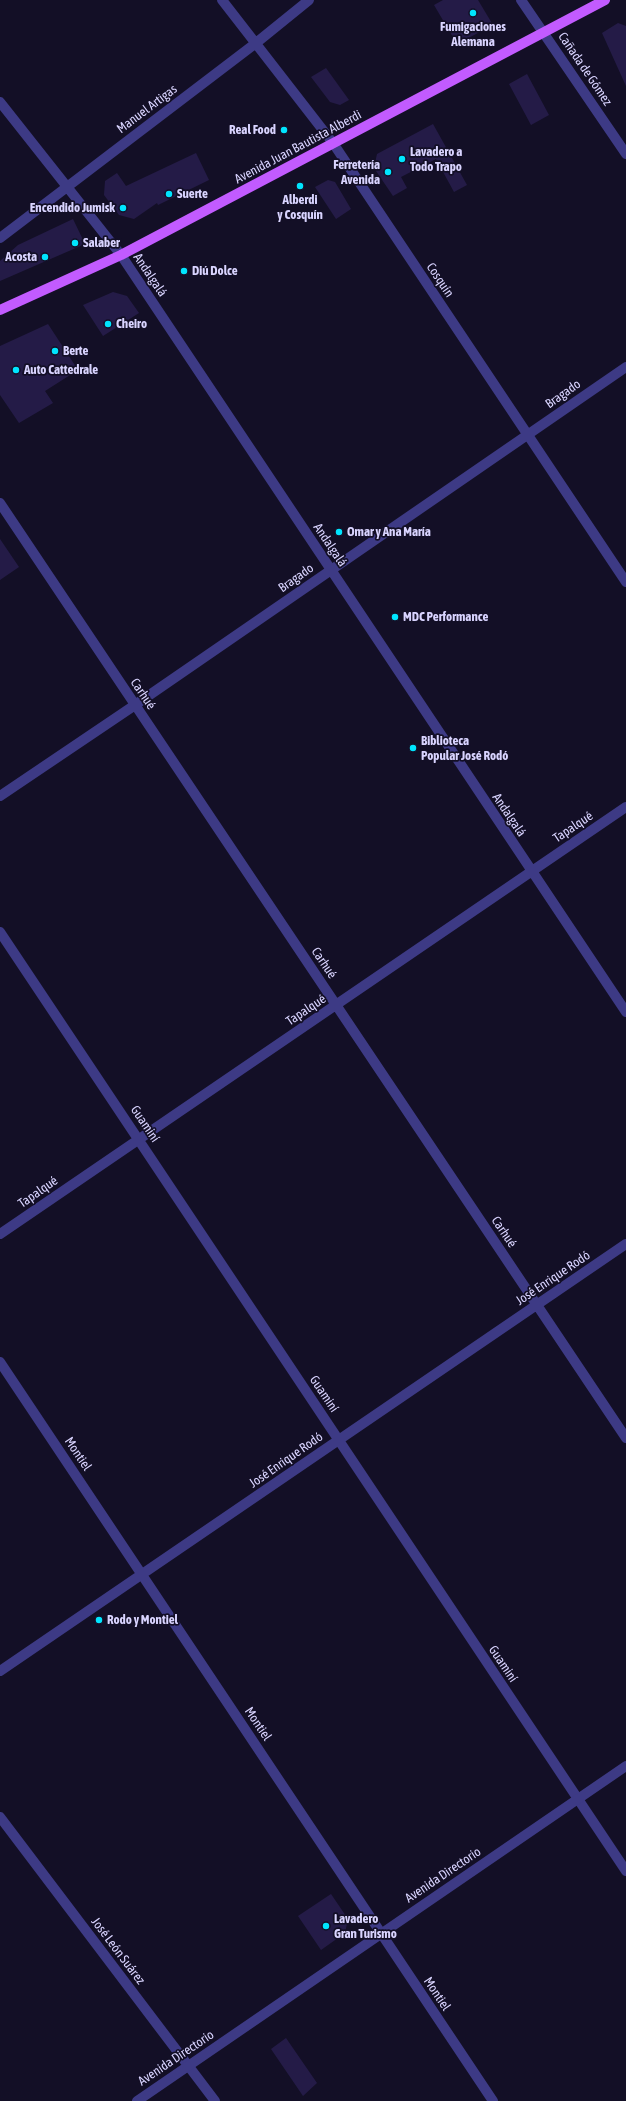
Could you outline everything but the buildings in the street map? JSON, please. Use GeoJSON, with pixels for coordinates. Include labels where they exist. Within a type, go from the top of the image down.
{"type":"FeatureCollection","features":[{"type":"Feature","properties":{"kind":"main road","name":"Avenida Juan Bautista Alberdi"},"geometry":{"type":"LineString","coordinates":[[0,310],[121,255],[604,0]]}},
{"type":"Feature","properties":{"kind":"street","name":"Cosquín"},"geometry":{"type":"LineString","coordinates":[[222,0],[333,143],[626,582]]}},
{"type":"Feature","properties":{"kind":"street","name":"Manuel Artigas"},"geometry":{"type":"LineString","coordinates":[[0,238],[66,186],[256,43],[309,0]]}},
{"type":"Feature","properties":{"kind":"street","name":"Cañada de Gómez"},"geometry":{"type":"LineString","coordinates":[[521,0],[626,154]]}},
{"type":"Feature","properties":{"kind":"street","name":"Andalgalá"},"geometry":{"type":"LineString","coordinates":[[0,102],[121,255],[626,1012]]}},
{"type":"Feature","properties":{"kind":"street","name":"Bragado"},"geometry":{"type":"LineString","coordinates":[[0,796],[135,706],[626,367]]}},
{"type":"Feature","properties":{"kind":"street","name":"Carhué"},"geometry":{"type":"LineString","coordinates":[[0,503],[626,1438]]}},
{"type":"Feature","properties":{"kind":"street","name":"Tapalqué"},"geometry":{"type":"LineString","coordinates":[[0,1234],[138,1138],[626,807]]}},
{"type":"Feature","properties":{"kind":"street","name":"Guaminí"},"geometry":{"type":"LineString","coordinates":[[0,932],[626,1871]]}},
{"type":"Feature","properties":{"kind":"street","name":"José Enrique Rodó"},"geometry":{"type":"LineString","coordinates":[[0,1671],[626,1244]]}},
{"type":"Feature","properties":{"kind":"street","name":"Montiel"},"geometry":{"type":"LineString","coordinates":[[0,1362],[492,2101]]}},
{"type":"Feature","properties":{"kind":"street","name":"Avenida Directorio"},"geometry":{"type":"LineString","coordinates":[[137,2101],[626,1766]]}},
{"type":"Feature","properties":{"kind":"street","name":"José León Suárez"},"geometry":{"type":"LineString","coordinates":[[0,1817],[215,2101]]}},
{"type":"Feature","properties":{"kind":"place","name":"Fumigaciones Alemana"},"geometry":{"type":"Point","coordinates":[473,13]}},
{"type":"Feature","properties":{"kind":"place","name":"Real Food"},"geometry":{"type":"Point","coordinates":[284,130]}},
{"type":"Feature","properties":{"kind":"place","name":"Lavadero a Todo Trapo"},"geometry":{"type":"Point","coordinates":[402,159]}},
{"type":"Feature","properties":{"kind":"place","name":"Ferretería Avenida"},"geometry":{"type":"Point","coordinates":[388,172]}},
{"type":"Feature","properties":{"kind":"place","name":"Alberdi y Cosquín"},"geometry":{"type":"Point","coordinates":[300,186]}},
{"type":"Feature","properties":{"kind":"place","name":"Suerte"},"geometry":{"type":"Point","coordinates":[169,194]}},
{"type":"Feature","properties":{"kind":"place","name":"Encendido Jumisk"},"geometry":{"type":"Point","coordinates":[123,208]}},
{"type":"Feature","properties":{"kind":"place","name":"Salaber"},"geometry":{"type":"Point","coordinates":[75,243]}},
{"type":"Feature","properties":{"kind":"place","name":"Acosta"},"geometry":{"type":"Point","coordinates":[45,257]}},
{"type":"Feature","properties":{"kind":"place","name":"Diú Dolce"},"geometry":{"type":"Point","coordinates":[184,271]}},
{"type":"Feature","properties":{"kind":"place","name":"Cheiro"},"geometry":{"type":"Point","coordinates":[108,324]}},
{"type":"Feature","properties":{"kind":"place","name":"Berte"},"geometry":{"type":"Point","coordinates":[55,351]}},
{"type":"Feature","properties":{"kind":"place","name":"Auto Cattedrale"},"geometry":{"type":"Point","coordinates":[16,370]}},
{"type":"Feature","properties":{"kind":"place","name":"Omar y Ana María"},"geometry":{"type":"Point","coordinates":[339,532]}},
{"type":"Feature","properties":{"kind":"place","name":"MDC Performance"},"geometry":{"type":"Point","coordinates":[395,617]}},
{"type":"Feature","properties":{"kind":"place","name":"Biblioteca Popular José Rodó"},"geometry":{"type":"Point","coordinates":[413,748]}},
{"type":"Feature","properties":{"kind":"place","name":"Rodo y Montiel"},"geometry":{"type":"Point","coordinates":[99,1620]}},
{"type":"Feature","properties":{"kind":"place","name":"Lavadero Gran Turismo"},"geometry":{"type":"Point","coordinates":[326,1926]}}]}
